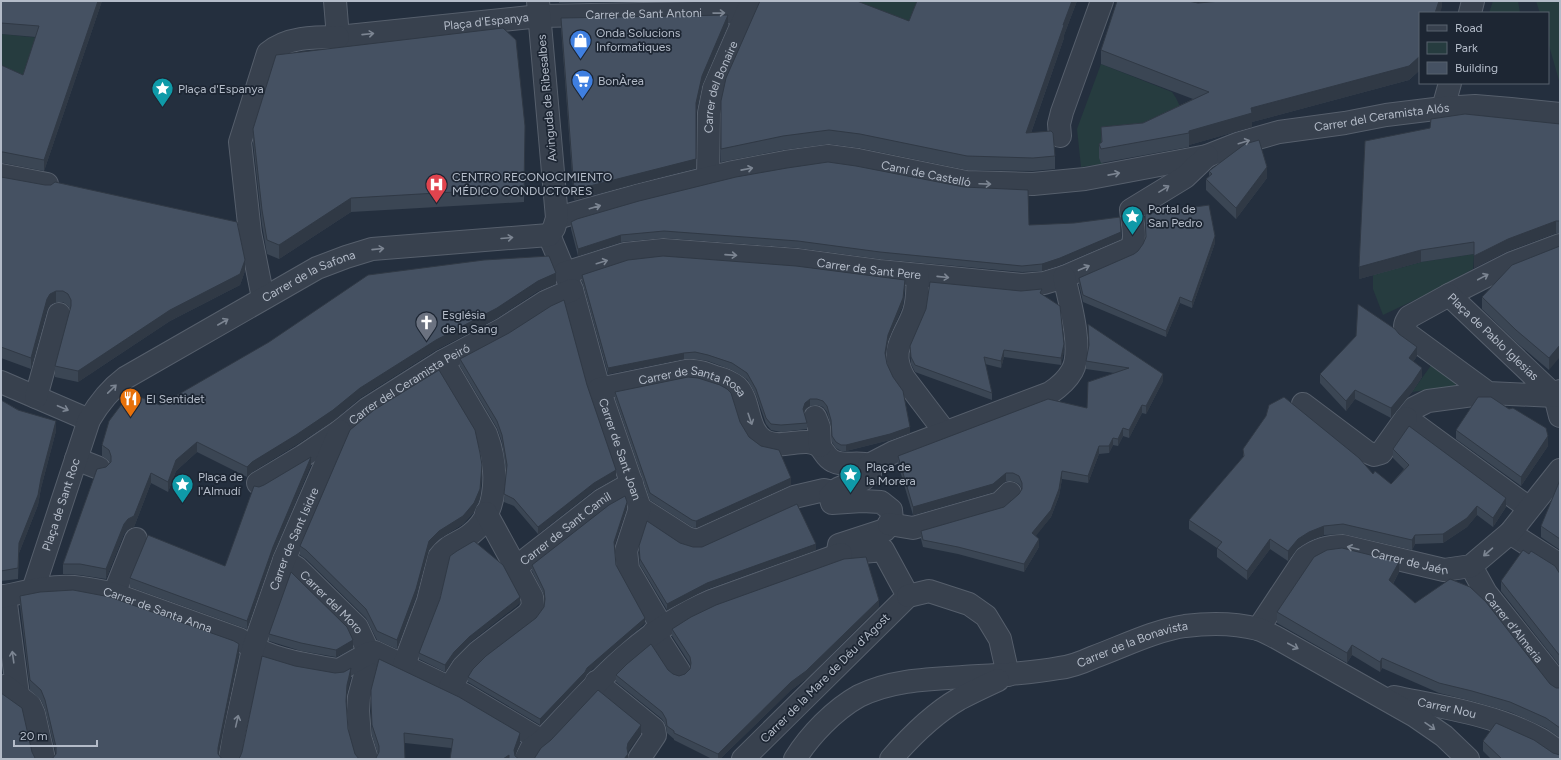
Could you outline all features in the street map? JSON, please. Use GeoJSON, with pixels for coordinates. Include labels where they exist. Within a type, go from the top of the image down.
{"type":"FeatureCollection","features":[{"type":"Feature","properties":{"kind":"street"},"geometry":{"type":"LineString","coordinates":[[335,1],[338,37]]}},
{"type":"Feature","properties":{"kind":"street"},"geometry":{"type":"LineString","coordinates":[[1060,136],[1059,124],[1062,112],[1102,1]]}},
{"type":"Feature","properties":{"kind":"street"},"geometry":{"type":"LineString","coordinates":[[1470,12],[1473,1]]}},
{"type":"Feature","properties":{"kind":"street","name":"Carrer de Sant Antoni"},"geometry":{"type":"LineString","coordinates":[[539,9],[749,7]]}},
{"type":"Feature","properties":{"kind":"street","name":"Carrer del Bonaire"},"geometry":{"type":"LineString","coordinates":[[708,177],[709,113],[711,98],[716,82],[749,7]]}},
{"type":"Feature","properties":{"kind":"street","name":"Plaça d'Espanya"},"geometry":{"type":"LineString","coordinates":[[263,298],[250,233],[240,142],[268,53],[275,46],[291,41],[338,37],[539,9]]}},
{"type":"Feature","properties":{"kind":"street","name":"Avinguda de Ribesalbes"},"geometry":{"type":"LineString","coordinates":[[539,9],[553,226]]}},
{"type":"Feature","properties":{"kind":"street"},"geometry":{"type":"LineString","coordinates":[[1442,108],[1450,84]]}},
{"type":"Feature","properties":{"kind":"street","name":"Carrer del Ceramista Alós"},"geometry":{"type":"LineString","coordinates":[[1207,156],[1240,143],[1279,132],[1312,128],[1386,115],[1442,108],[1475,106],[1511,108],[1560,114]]}},
{"type":"Feature","properties":{"kind":"street","name":"Camí de Castelló"},"geometry":{"type":"LineString","coordinates":[[553,226],[708,177],[785,162],[828,156],[858,160],[966,182],[1033,184],[1085,179],[1207,156]]}},
{"type":"Feature","properties":{"kind":"street","name":"Carrer de Sant Pere"},"geometry":{"type":"LineString","coordinates":[[568,282],[625,254],[663,250],[797,260],[1022,285],[1044,283],[1064,277],[1132,247],[1134,239],[1131,210],[1185,177],[1207,156]]}},
{"type":"Feature","properties":{"kind":"street"},"geometry":{"type":"LineString","coordinates":[[1,174],[44,183]]}},
{"type":"Feature","properties":{"kind":"street","name":"Carrer de Sant Joan"},"geometry":{"type":"LineString","coordinates":[[553,226],[599,389],[640,508],[687,538],[697,541],[794,497],[824,490],[833,492]]}},
{"type":"Feature","properties":{"kind":"street","name":"Carrer de la Safona"},"geometry":{"type":"LineString","coordinates":[[89,420],[98,403],[113,387],[125,378],[317,268],[372,249],[553,226]]}},
{"type":"Feature","properties":{"kind":"street"},"geometry":{"type":"LineString","coordinates":[[1449,295],[1506,265],[1560,245]]}},
{"type":"Feature","properties":{"kind":"street"},"geometry":{"type":"LineString","coordinates":[[918,274],[917,298],[914,311],[898,347],[897,360],[899,369],[904,378],[945,432]]}},
{"type":"Feature","properties":{"kind":"street"},"geometry":{"type":"LineString","coordinates":[[815,417],[818,427],[820,446],[830,460],[838,464],[858,463],[869,465],[894,452],[1050,393],[1061,385],[1072,371],[1076,360],[1074,324],[1064,277]]}},
{"type":"Feature","properties":{"kind":"street","name":"Carrer del Ceramista Peiró"},"geometry":{"type":"LineString","coordinates":[[265,479],[340,431],[367,409],[443,361],[503,329],[545,302],[568,282]]}},
{"type":"Feature","properties":{"kind":"street","name":"Plaça de Pablo Iglesias"},"geometry":{"type":"LineString","coordinates":[[1488,393],[1406,333],[1404,326],[1409,317],[1449,295],[1558,401]]}},
{"type":"Feature","properties":{"kind":"street"},"geometry":{"type":"LineString","coordinates":[[36,397],[59,314]]}},
{"type":"Feature","properties":{"kind":"street"},"geometry":{"type":"LineString","coordinates":[[404,665],[428,601],[438,557],[448,546],[470,535],[476,530],[491,501],[494,483],[493,460],[486,434],[443,361]]}},
{"type":"Feature","properties":{"kind":"street","name":"Carrer de Santa Rosa"},"geometry":{"type":"LineString","coordinates":[[599,389],[680,371],[695,370],[726,380],[737,387],[741,392],[753,427],[765,441],[777,444],[808,442],[820,446]]}},
{"type":"Feature","properties":{"kind":"street"},"geometry":{"type":"LineString","coordinates":[[1,382],[89,420]]}},
{"type":"Feature","properties":{"kind":"street","name":"Plaça de Pablo Iglesias"},"geometry":{"type":"LineString","coordinates":[[1303,404],[1367,452],[1374,455],[1381,453],[1414,408],[1428,401],[1488,393],[1558,401]]}},
{"type":"Feature","properties":{"kind":"street"},"geometry":{"type":"LineString","coordinates":[[1406,418],[1529,508]]}},
{"type":"Feature","properties":{"kind":"street","name":"Plaça de Sant Roc"},"geometry":{"type":"LineString","coordinates":[[33,590],[89,420]]}},
{"type":"Feature","properties":{"kind":"street","name":"Carrer de Sant Isidre"},"geometry":{"type":"LineString","coordinates":[[230,759],[254,649],[284,560],[340,431]]}},
{"type":"Feature","properties":{"kind":"street"},"geometry":{"type":"LineString","coordinates":[[76,459],[99,468]]}},
{"type":"Feature","properties":{"kind":"street"},"geometry":{"type":"LineString","coordinates":[[841,554],[838,551],[839,545],[885,530],[892,520],[891,510],[881,502],[862,501],[832,503],[830,496],[836,488],[861,481],[870,473],[869,465]]}},
{"type":"Feature","properties":{"kind":"street"},"geometry":{"type":"LineString","coordinates":[[1471,566],[1510,533],[1560,470]]}},
{"type":"Feature","properties":{"kind":"street","name":"Carrer de Sant Camil"},"geometry":{"type":"LineString","coordinates":[[450,687],[463,667],[478,652],[532,610],[532,598],[515,568],[602,500],[632,483]]}},
{"type":"Feature","properties":{"kind":"street"},"geometry":{"type":"LineString","coordinates":[[889,524],[913,528],[1000,503],[1010,493]]}},
{"type":"Feature","properties":{"kind":"street"},"geometry":{"type":"LineString","coordinates":[[640,508],[626,551],[628,569],[679,671]]}},
{"type":"Feature","properties":{"kind":"street"},"geometry":{"type":"LineString","coordinates":[[486,513],[515,568]]}},
{"type":"Feature","properties":{"kind":"street"},"geometry":{"type":"LineString","coordinates":[[1510,533],[1560,565]]}},
{"type":"Feature","properties":{"kind":"street"},"geometry":{"type":"LineString","coordinates":[[114,594],[136,539]]}},
{"type":"Feature","properties":{"kind":"street","name":"Carrer de Jaén"},"geometry":{"type":"LineString","coordinates":[[1258,629],[1305,558],[1322,548],[1343,546],[1444,570],[1471,566]]}},
{"type":"Feature","properties":{"kind":"street"},"geometry":{"type":"LineString","coordinates":[[526,759],[531,749],[542,741],[596,682],[658,629],[698,606],[710,601],[841,554],[883,550],[908,596],[929,591],[969,604],[986,616],[1000,639],[1008,675]]}},
{"type":"Feature","properties":{"kind":"street","name":"Carrer del Moro"},"geometry":{"type":"LineString","coordinates":[[284,560],[303,574],[358,627],[369,653]]}},
{"type":"Feature","properties":{"kind":"street","name":"Carrer d'Almeria"},"geometry":{"type":"LineString","coordinates":[[1471,566],[1486,593],[1560,686]]}},
{"type":"Feature","properties":{"kind":"street","name":"Carrer de Santa Anna"},"geometry":{"type":"LineString","coordinates":[[33,590],[74,587],[114,594],[239,639],[254,649],[284,659],[336,670],[341,669],[369,653]]}},
{"type":"Feature","properties":{"kind":"street"},"geometry":{"type":"LineString","coordinates":[[33,590],[3,596],[9,689],[30,705],[34,714],[44,759]]}},
{"type":"Feature","properties":{"kind":"street","name":"Carrer de la Mare de Déu d'Agost"},"geometry":{"type":"LineString","coordinates":[[743,759],[908,596]]}},
{"type":"Feature","properties":{"kind":"street","name":"Carrer de la Bonavista"},"geometry":{"type":"LineString","coordinates":[[1008,675],[1060,668],[1083,662],[1147,636],[1185,626],[1219,625],[1258,629]]}},
{"type":"Feature","properties":{"kind":"street","name":"Carrer Nou"},"geometry":{"type":"LineString","coordinates":[[1258,629],[1298,648],[1430,726],[1454,745],[1468,759]]}},
{"type":"Feature","properties":{"kind":"street"},"geometry":{"type":"LineString","coordinates":[[366,759],[360,737],[358,711],[359,697],[369,653],[376,652],[450,687],[542,741]]}},
{"type":"Feature","properties":{"kind":"street"},"geometry":{"type":"LineString","coordinates":[[795,759],[812,736],[835,714],[859,696],[875,690],[916,680],[1008,675]]}},
{"type":"Feature","properties":{"kind":"street"},"geometry":{"type":"LineString","coordinates":[[891,759],[913,735],[942,711],[958,700],[1008,675]]}},
{"type":"Feature","properties":{"kind":"street"},"geometry":{"type":"LineString","coordinates":[[596,682],[654,730],[655,735],[639,759]]}},
{"type":"Feature","properties":{"kind":"street","name":"Carrer Nou"},"geometry":{"type":"LineString","coordinates":[[1377,694],[1455,709],[1515,728],[1540,739],[1560,753]]}},
{"type":"Feature","properties":{"kind":"green space"},"geometry":{"type":"Polygon","coordinates":[[[828,1],[922,1],[909,35],[828,1]]]}},
{"type":"Feature","properties":{"kind":"green space"},"geometry":{"type":"Polygon","coordinates":[[[1493,1],[1518,1],[1520,12],[1489,12],[1493,1]]]}},
{"type":"Feature","properties":{"kind":"green space"},"geometry":{"type":"Polygon","coordinates":[[[1536,1],[1560,1],[1560,84],[1549,46],[1549,12],[1540,12],[1536,1]]]}},
{"type":"Feature","properties":{"kind":"green space"},"geometry":{"type":"Polygon","coordinates":[[[1,34],[40,38],[14,113],[1,76],[1,34]]]}},
{"type":"Feature","properties":{"kind":"green space"},"geometry":{"type":"Polygon","coordinates":[[[1101,64],[1172,92],[1185,117],[1101,141],[1103,164],[1081,167],[1077,129],[1101,64]]]}},
{"type":"Feature","properties":{"kind":"green space"},"geometry":{"type":"Polygon","coordinates":[[[1373,233],[1400,268],[1421,262],[1474,254],[1473,269],[1421,297],[1383,315],[1373,289],[1373,233]]]}},
{"type":"Feature","properties":{"kind":"green space"},"geometry":{"type":"Polygon","coordinates":[[[1432,364],[1457,381],[1455,386],[1412,392],[1432,364]]]}},
{"type":"Feature","properties":{"kind":"building"},"geometry":{"type":"Polygon","coordinates":[[[1,1],[98,1],[44,160],[1,152],[1,65],[23,75],[39,26],[1,23],[1,1]]]}},
{"type":"Feature","properties":{"kind":"building"},"geometry":{"type":"Polygon","coordinates":[[[760,1],[857,1],[909,21],[917,1],[1072,1],[1026,133],[1051,131],[1053,133],[1055,156],[1033,158],[967,156],[860,134],[829,130],[783,136],[721,149],[721,101],[726,78],[760,1]]]}},
{"type":"Feature","properties":{"kind":"building"},"geometry":{"type":"Polygon","coordinates":[[[1117,1],[1188,1],[1198,3],[1221,1],[1439,1],[1435,12],[1419,12],[1419,57],[1409,66],[1251,108],[1252,113],[1189,131],[1189,133],[1101,149],[1099,144],[1102,142],[1101,127],[1143,123],[1209,92],[1101,50],[1117,1]]]}},
{"type":"Feature","properties":{"kind":"building"},"geometry":{"type":"Polygon","coordinates":[[[728,15],[702,76],[696,103],[696,159],[574,190],[561,18],[728,15]]]}},
{"type":"Feature","properties":{"kind":"building"},"geometry":{"type":"Polygon","coordinates":[[[503,28],[516,40],[525,126],[524,188],[351,198],[279,245],[267,240],[262,210],[253,129],[276,55],[503,28]]]}},
{"type":"Feature","properties":{"kind":"building"},"geometry":{"type":"Polygon","coordinates":[[[1465,114],[1560,124],[1560,221],[1556,221],[1508,239],[1474,256],[1474,242],[1421,250],[1359,267],[1365,141],[1430,128],[1431,119],[1465,114]]]}},
{"type":"Feature","properties":{"kind":"building"},"geometry":{"type":"Polygon","coordinates":[[[1259,140],[1267,167],[1236,208],[1206,179],[1212,174],[1209,171],[1245,144],[1259,140]]]}},
{"type":"Feature","properties":{"kind":"building"},"geometry":{"type":"Polygon","coordinates":[[[828,162],[964,187],[1028,190],[1029,225],[1074,223],[1120,217],[1121,232],[1060,258],[1042,264],[1022,266],[880,252],[798,241],[664,231],[621,235],[578,249],[571,222],[577,219],[639,201],[736,177],[828,162]]]}},
{"type":"Feature","properties":{"kind":"building"},"geometry":{"type":"Polygon","coordinates":[[[1,177],[45,185],[51,185],[55,182],[237,222],[245,260],[240,274],[170,310],[78,371],[55,366],[71,306],[71,300],[68,294],[63,291],[56,291],[50,294],[47,299],[31,358],[1,347],[1,177]]]}},
{"type":"Feature","properties":{"kind":"building"},"geometry":{"type":"Polygon","coordinates":[[[1209,205],[1215,236],[1192,302],[1180,297],[1166,331],[1083,295],[1079,278],[1138,251],[1146,237],[1145,214],[1209,205]]]}},
{"type":"Feature","properties":{"kind":"building"},"geometry":{"type":"Polygon","coordinates":[[[1560,246],[1560,345],[1549,358],[1516,330],[1482,297],[1512,265],[1560,246]]]}},
{"type":"Feature","properties":{"kind":"building"},"geometry":{"type":"Polygon","coordinates":[[[549,256],[556,273],[538,281],[497,308],[436,340],[360,388],[333,410],[252,462],[247,467],[197,442],[176,460],[168,482],[151,473],[134,516],[128,519],[124,524],[106,569],[80,564],[63,564],[97,469],[106,467],[111,462],[109,450],[102,445],[109,421],[130,393],[160,405],[269,342],[368,275],[484,260],[549,256]]]}},
{"type":"Feature","properties":{"kind":"building"},"geometry":{"type":"Polygon","coordinates":[[[663,256],[796,266],[905,280],[903,298],[888,335],[885,353],[887,364],[893,377],[903,391],[910,427],[890,434],[841,445],[836,442],[832,436],[831,420],[827,406],[823,401],[817,399],[810,399],[805,403],[803,409],[807,423],[781,425],[771,424],[766,418],[756,389],[747,373],[732,363],[695,352],[608,368],[582,275],[628,260],[663,256]]]}},
{"type":"Feature","properties":{"kind":"building"},"geometry":{"type":"Polygon","coordinates":[[[930,282],[1021,291],[1042,289],[1040,293],[1060,306],[1064,344],[1061,358],[1004,350],[1001,361],[984,357],[992,393],[915,365],[911,357],[910,346],[926,309],[930,282]]]}},
{"type":"Feature","properties":{"kind":"building"},"geometry":{"type":"Polygon","coordinates":[[[564,300],[587,385],[616,470],[594,483],[538,527],[514,499],[504,494],[507,465],[502,435],[497,421],[460,359],[509,333],[551,306],[564,300]]]}},
{"type":"Feature","properties":{"kind":"building"},"geometry":{"type":"Polygon","coordinates":[[[1358,304],[1395,329],[1399,334],[1417,347],[1409,358],[1422,368],[1412,383],[1391,408],[1355,390],[1346,401],[1320,374],[1356,336],[1358,304]]]}},
{"type":"Feature","properties":{"kind":"building"},"geometry":{"type":"Polygon","coordinates":[[[1088,324],[1163,374],[1146,406],[1142,405],[1129,430],[1123,428],[1118,439],[1113,438],[1109,446],[1099,446],[1088,476],[1062,471],[1059,489],[1051,510],[1032,533],[1039,539],[1024,564],[958,547],[923,540],[921,531],[1004,507],[1019,494],[1022,489],[1022,483],[1019,476],[1013,473],[1006,473],[993,484],[913,507],[898,456],[1048,399],[1087,408],[1088,382],[1129,368],[1086,361],[1089,345],[1088,324]]]}},
{"type":"Feature","properties":{"kind":"building"},"geometry":{"type":"Polygon","coordinates":[[[439,370],[475,430],[482,465],[480,489],[474,503],[463,516],[439,531],[429,541],[416,589],[397,640],[377,631],[366,609],[306,550],[300,546],[350,430],[374,410],[439,370]]]}},
{"type":"Feature","properties":{"kind":"building"},"geometry":{"type":"Polygon","coordinates":[[[688,377],[698,378],[720,385],[727,389],[731,393],[740,422],[749,437],[761,446],[779,450],[791,478],[696,521],[692,520],[650,493],[615,392],[688,377]]]}},
{"type":"Feature","properties":{"kind":"building"},"geometry":{"type":"Polygon","coordinates":[[[1284,397],[1359,458],[1373,474],[1375,471],[1391,484],[1409,465],[1393,449],[1409,426],[1506,498],[1493,518],[1477,506],[1467,518],[1443,534],[1415,535],[1412,540],[1343,524],[1324,526],[1309,532],[1298,539],[1288,551],[1270,539],[1247,571],[1217,548],[1222,542],[1189,520],[1244,456],[1243,449],[1266,416],[1269,405],[1284,397]]]}},
{"type":"Feature","properties":{"kind":"building"},"geometry":{"type":"Polygon","coordinates":[[[1478,397],[1491,397],[1509,409],[1513,408],[1546,428],[1548,436],[1521,477],[1456,430],[1478,397]]]}},
{"type":"Feature","properties":{"kind":"building"},"geometry":{"type":"Polygon","coordinates":[[[1,400],[18,410],[56,421],[38,495],[19,543],[18,568],[1,571],[1,400]]]}},
{"type":"Feature","properties":{"kind":"building"},"geometry":{"type":"Polygon","coordinates":[[[311,457],[273,547],[247,621],[130,578],[148,535],[225,566],[254,486],[259,487],[264,485],[311,457]]]}},
{"type":"Feature","properties":{"kind":"building"},"geometry":{"type":"Polygon","coordinates":[[[1560,480],[1560,539],[1541,526],[1560,480]]]}},
{"type":"Feature","properties":{"kind":"building"},"geometry":{"type":"Polygon","coordinates":[[[625,496],[627,502],[614,542],[616,565],[645,618],[587,668],[585,672],[540,719],[468,677],[473,669],[486,656],[536,618],[544,607],[544,590],[532,565],[609,505],[625,496]]]}},
{"type":"Feature","properties":{"kind":"building"},"geometry":{"type":"Polygon","coordinates":[[[797,504],[816,544],[707,583],[667,604],[640,559],[639,546],[647,521],[680,543],[693,547],[702,547],[797,504]]]}},
{"type":"Feature","properties":{"kind":"building"},"geometry":{"type":"Polygon","coordinates":[[[474,541],[503,565],[520,597],[469,637],[454,652],[445,665],[419,653],[440,599],[450,556],[474,541]]]}},
{"type":"Feature","properties":{"kind":"building"},"geometry":{"type":"Polygon","coordinates":[[[1342,548],[1399,562],[1389,580],[1415,603],[1450,579],[1470,587],[1486,602],[1550,684],[1556,688],[1560,688],[1560,728],[1546,718],[1510,702],[1439,683],[1382,658],[1380,662],[1352,645],[1347,653],[1277,612],[1314,557],[1327,550],[1342,548]]]}},
{"type":"Feature","properties":{"kind":"building"},"geometry":{"type":"Polygon","coordinates":[[[1523,550],[1529,554],[1531,551],[1555,566],[1560,574],[1560,656],[1501,581],[1523,550]]]}},
{"type":"Feature","properties":{"kind":"building"},"geometry":{"type":"Polygon","coordinates":[[[866,557],[879,600],[806,671],[791,682],[718,754],[674,733],[674,731],[667,726],[666,719],[662,712],[616,675],[651,644],[668,670],[679,676],[685,674],[690,669],[690,657],[672,629],[691,617],[716,605],[844,559],[866,557]]]}},
{"type":"Feature","properties":{"kind":"building"},"geometry":{"type":"Polygon","coordinates":[[[291,572],[347,627],[353,640],[336,650],[301,643],[269,634],[291,572]]]}},
{"type":"Feature","properties":{"kind":"building"},"geometry":{"type":"Polygon","coordinates":[[[73,590],[110,597],[239,644],[218,748],[218,754],[222,759],[52,759],[56,754],[56,747],[45,700],[41,690],[30,680],[20,596],[40,592],[73,590]]]}},
{"type":"Feature","properties":{"kind":"building"},"geometry":{"type":"Polygon","coordinates":[[[262,656],[295,666],[335,673],[344,672],[351,668],[347,685],[346,701],[348,729],[355,754],[359,759],[238,759],[242,752],[262,656]]]}},
{"type":"Feature","properties":{"kind":"building"},"geometry":{"type":"Polygon","coordinates":[[[379,659],[459,697],[520,733],[514,750],[515,756],[519,759],[509,759],[509,755],[503,759],[450,759],[453,739],[404,733],[405,759],[375,759],[379,752],[379,746],[372,725],[371,690],[379,659]]]}},
{"type":"Feature","properties":{"kind":"building"},"geometry":{"type":"Polygon","coordinates":[[[598,690],[641,725],[628,743],[628,754],[624,759],[534,759],[541,748],[551,740],[598,690]]]}},
{"type":"Feature","properties":{"kind":"building"},"geometry":{"type":"Polygon","coordinates":[[[1,693],[22,708],[32,752],[36,759],[1,759],[1,693]]]}},
{"type":"Feature","properties":{"kind":"building"},"geometry":{"type":"Polygon","coordinates":[[[1496,723],[1534,740],[1553,753],[1560,755],[1560,759],[1502,759],[1483,741],[1496,723]]]}},
{"type":"Feature","properties":{"kind":"place","name":"Onda Solucions Informatiques"},"geometry":{"type":"Point","coordinates":[580,60]}},
{"type":"Feature","properties":{"kind":"place","name":"BonÀrea"},"geometry":{"type":"Point","coordinates":[582,100]}},
{"type":"Feature","properties":{"kind":"place","name":"Plaça d'Espanya"},"geometry":{"type":"Point","coordinates":[162,108]}},
{"type":"Feature","properties":{"kind":"place","name":"CENTRO RECONOCIMIENTO MÉDICO CONDUCTORES"},"geometry":{"type":"Point","coordinates":[436,204]}},
{"type":"Feature","properties":{"kind":"place","name":"Portal de San Pedro"},"geometry":{"type":"Point","coordinates":[1133,236]}},
{"type":"Feature","properties":{"kind":"place","name":"Església de la Sang"},"geometry":{"type":"Point","coordinates":[426,342]}},
{"type":"Feature","properties":{"kind":"place","name":"El Sentidet"},"geometry":{"type":"Point","coordinates":[131,418]}},
{"type":"Feature","properties":{"kind":"place","name":"Plaça de la Morera"},"geometry":{"type":"Point","coordinates":[850,494]}},
{"type":"Feature","properties":{"kind":"place","name":"Plaça de l'Almudí"},"geometry":{"type":"Point","coordinates":[182,504]}}]}
